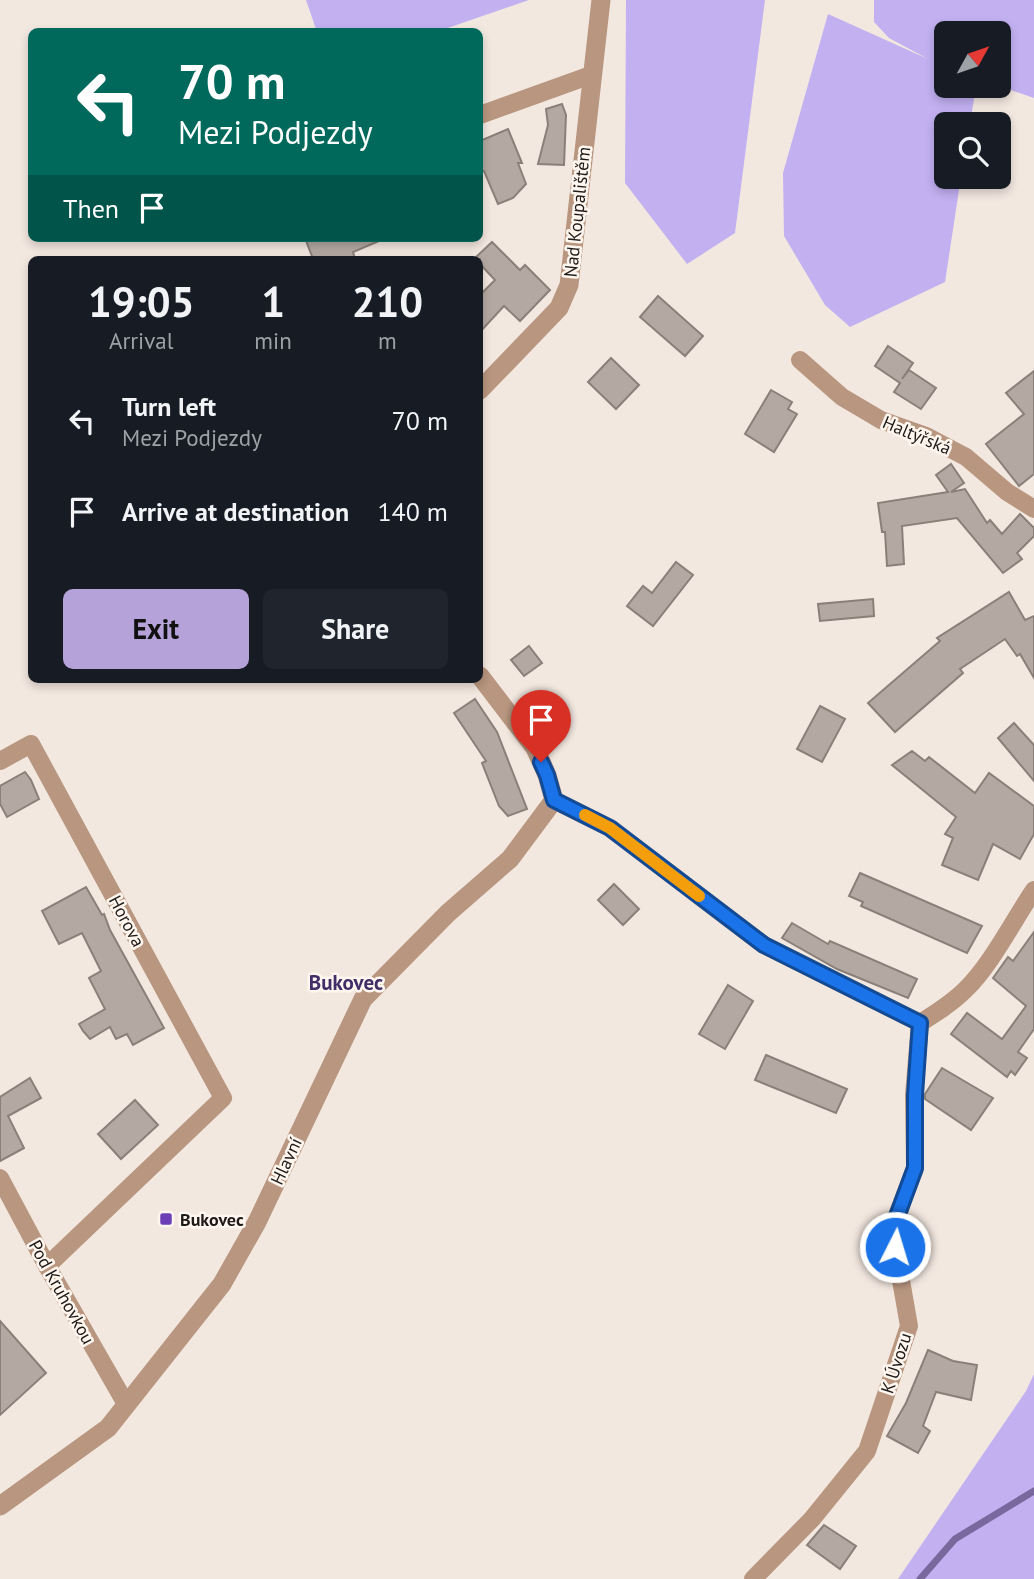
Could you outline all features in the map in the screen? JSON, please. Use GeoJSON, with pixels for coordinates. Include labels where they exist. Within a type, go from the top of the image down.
{"type":"FeatureCollection","features":[{"type":"Feature","properties":{"kind":"street","name":"Nad Koupalištěm"},"geometry":{"type":"LineString","coordinates":[[483,387],[559,308],[569,285],[601,0]]}},
{"type":"Feature","properties":{"kind":"street"},"geometry":{"type":"LineString","coordinates":[[483,114],[591,75]]}},
{"type":"Feature","properties":{"kind":"street","name":"Haltýřská"},"geometry":{"type":"LineString","coordinates":[[800,360],[842,397],[881,420],[926,436],[966,457],[1007,492],[1034,509]]}},
{"type":"Feature","properties":{"kind":"street"},"geometry":{"type":"LineString","coordinates":[[483,680],[535,748],[554,800],[610,828],[764,945],[920,1023],[944,1008],[966,989],[984,968],[1034,890]]}},
{"type":"Feature","properties":{"kind":"street","name":"Horova"},"geometry":{"type":"LineString","coordinates":[[0,761],[31,744],[223,1098],[47,1266]]}},
{"type":"Feature","properties":{"kind":"street","name":"Hlavní"},"geometry":{"type":"LineString","coordinates":[[0,1506],[108,1428],[222,1284],[257,1222],[363,999],[448,913],[510,859],[554,800]]}},
{"type":"Feature","properties":{"kind":"street","name":"K Úvozu"},"geometry":{"type":"LineString","coordinates":[[753,1579],[812,1519],[867,1451],[909,1326],[892,1230],[915,1168],[915,1095],[920,1023]]}},
{"type":"Feature","properties":{"kind":"street","name":"Pod Kruhovkou"},"geometry":{"type":"LineString","coordinates":[[0,1178],[126,1404]]}},
{"type":"Feature","properties":{"kind":"shaded area"},"geometry":{"type":"Polygon","coordinates":[[[306,0],[529,0],[448,28],[316,28],[306,0]]]}},
{"type":"Feature","properties":{"kind":"shaded area"},"geometry":{"type":"Polygon","coordinates":[[[626,0],[765,0],[735,233],[687,264],[625,183],[626,0]]]}},
{"type":"Feature","properties":{"kind":"shaded area"},"geometry":{"type":"Polygon","coordinates":[[[874,0],[1034,0],[1034,98],[1012,90],[1012,21],[934,21],[934,98],[974,98],[972,112],[934,112],[934,189],[959,189],[945,282],[850,327],[825,305],[784,236],[783,173],[828,14],[928,59],[889,38],[874,22],[874,0]]]}},
{"type":"Feature","properties":{"kind":"shaded area"},"geometry":{"type":"Polygon","coordinates":[[[1034,1374],[1034,1579],[898,1579],[1026,1391],[1034,1374]]]}},
{"type":"Feature","properties":{"kind":"building"},"geometry":{"type":"Polygon","coordinates":[[[562,104],[566,115],[564,165],[538,164],[548,125],[546,109],[562,104]]]}},
{"type":"Feature","properties":{"kind":"building"},"geometry":{"type":"Polygon","coordinates":[[[508,129],[522,163],[518,163],[526,184],[513,198],[498,204],[483,172],[483,140],[508,129]]]}},
{"type":"Feature","properties":{"kind":"building"},"geometry":{"type":"Polygon","coordinates":[[[307,242],[377,242],[353,252],[354,256],[312,256],[307,242]]]}},
{"type":"Feature","properties":{"kind":"building"},"geometry":{"type":"Polygon","coordinates":[[[492,242],[520,270],[525,265],[550,290],[520,321],[504,306],[483,329],[483,292],[495,280],[483,267],[483,256],[477,256],[492,242]]]}},
{"type":"Feature","properties":{"kind":"building"},"geometry":{"type":"Polygon","coordinates":[[[658,296],[703,336],[685,356],[640,317],[658,296]]]}},
{"type":"Feature","properties":{"kind":"building"},"geometry":{"type":"Polygon","coordinates":[[[888,346],[913,363],[902,379],[909,370],[936,388],[921,409],[894,392],[900,383],[875,366],[888,346]]]}},
{"type":"Feature","properties":{"kind":"building"},"geometry":{"type":"Polygon","coordinates":[[[611,358],[639,385],[616,409],[588,382],[611,358]]]}},
{"type":"Feature","properties":{"kind":"building"},"geometry":{"type":"Polygon","coordinates":[[[1034,371],[1034,474],[1019,486],[986,444],[1024,414],[1006,393],[1034,371]]]}},
{"type":"Feature","properties":{"kind":"building"},"geometry":{"type":"Polygon","coordinates":[[[771,390],[792,402],[788,409],[797,414],[774,452],[745,434],[771,390]]]}},
{"type":"Feature","properties":{"kind":"building"},"geometry":{"type":"Polygon","coordinates":[[[951,464],[964,483],[951,492],[965,489],[987,523],[990,520],[1002,534],[1020,514],[1034,528],[1034,536],[1017,553],[1022,559],[1003,573],[957,518],[902,526],[904,564],[887,566],[885,532],[882,532],[878,503],[948,492],[936,475],[951,464]]]}},
{"type":"Feature","properties":{"kind":"building"},"geometry":{"type":"Polygon","coordinates":[[[676,562],[693,575],[653,626],[627,606],[643,586],[652,593],[676,562]]]}},
{"type":"Feature","properties":{"kind":"building"},"geometry":{"type":"Polygon","coordinates":[[[1009,592],[1025,620],[1034,616],[1034,678],[1020,654],[1017,656],[1005,639],[960,669],[963,673],[895,732],[868,703],[940,641],[937,638],[1009,592]]]}},
{"type":"Feature","properties":{"kind":"building"},"geometry":{"type":"Polygon","coordinates":[[[873,599],[874,616],[820,621],[818,604],[873,599]]]}},
{"type":"Feature","properties":{"kind":"building"},"geometry":{"type":"Polygon","coordinates":[[[529,646],[542,663],[524,676],[511,660],[529,646]]]}},
{"type":"Feature","properties":{"kind":"building"},"geometry":{"type":"Polygon","coordinates":[[[475,699],[497,732],[527,809],[508,816],[499,806],[482,763],[486,761],[454,713],[475,699]]]}},
{"type":"Feature","properties":{"kind":"building"},"geometry":{"type":"Polygon","coordinates":[[[820,706],[845,719],[822,762],[797,749],[820,706]]]}},
{"type":"Feature","properties":{"kind":"building"},"geometry":{"type":"Polygon","coordinates":[[[1014,723],[1034,745],[1034,781],[998,738],[1014,723]]]}},
{"type":"Feature","properties":{"kind":"building"},"geometry":{"type":"Polygon","coordinates":[[[912,751],[925,761],[929,757],[975,793],[989,773],[1034,806],[1034,834],[1020,859],[993,844],[978,880],[942,865],[953,838],[945,834],[956,817],[892,765],[912,751]]]}},
{"type":"Feature","properties":{"kind":"building"},"geometry":{"type":"Polygon","coordinates":[[[25,772],[39,799],[7,817],[0,804],[0,786],[25,772]]]}},
{"type":"Feature","properties":{"kind":"building"},"geometry":{"type":"Polygon","coordinates":[[[860,873],[982,926],[967,953],[861,906],[863,902],[849,896],[860,873]]]}},
{"type":"Feature","properties":{"kind":"building"},"geometry":{"type":"Polygon","coordinates":[[[614,884],[639,909],[623,925],[598,900],[614,884]]]}},
{"type":"Feature","properties":{"kind":"building"},"geometry":{"type":"Polygon","coordinates":[[[86,887],[102,915],[104,914],[110,930],[164,1028],[133,1045],[127,1034],[116,1039],[110,1027],[90,1039],[83,1031],[79,1024],[105,1009],[89,978],[101,971],[82,933],[59,944],[42,911],[86,887]]]}},
{"type":"Feature","properties":{"kind":"building"},"geometry":{"type":"Polygon","coordinates":[[[792,923],[828,944],[830,941],[917,979],[908,998],[837,969],[782,938],[792,923]]]}},
{"type":"Feature","properties":{"kind":"building"},"geometry":{"type":"Polygon","coordinates":[[[1034,932],[1034,1029],[1018,1052],[1027,1058],[1015,1075],[1011,1071],[1007,1077],[951,1034],[967,1013],[1002,1039],[1026,1006],[993,978],[1008,957],[1013,961],[1034,932]]]}},
{"type":"Feature","properties":{"kind":"building"},"geometry":{"type":"Polygon","coordinates":[[[728,985],[753,1001],[725,1049],[699,1034],[728,985]]]}},
{"type":"Feature","properties":{"kind":"building"},"geometry":{"type":"Polygon","coordinates":[[[766,1055],[847,1089],[836,1113],[755,1080],[766,1055]]]}},
{"type":"Feature","properties":{"kind":"building"},"geometry":{"type":"Polygon","coordinates":[[[942,1068],[993,1098],[971,1130],[925,1099],[925,1094],[942,1068]]]}},
{"type":"Feature","properties":{"kind":"building"},"geometry":{"type":"Polygon","coordinates":[[[30,1078],[41,1098],[8,1116],[24,1148],[0,1161],[0,1097],[30,1078]]]}},
{"type":"Feature","properties":{"kind":"building"},"geometry":{"type":"Polygon","coordinates":[[[135,1100],[158,1125],[121,1159],[98,1134],[135,1100]]]}},
{"type":"Feature","properties":{"kind":"building"},"geometry":{"type":"Polygon","coordinates":[[[0,1321],[46,1373],[0,1415],[0,1321]]]}},
{"type":"Feature","properties":{"kind":"building"},"geometry":{"type":"Polygon","coordinates":[[[928,1350],[953,1361],[977,1365],[971,1400],[936,1392],[923,1426],[930,1431],[918,1453],[887,1436],[906,1403],[928,1350]]]}},
{"type":"Feature","properties":{"kind":"building"},"geometry":{"type":"Polygon","coordinates":[[[824,1525],[856,1546],[840,1569],[807,1545],[824,1525]]]}},
{"type":"Feature","properties":{"kind":"waterway"},"geometry":{"type":"LineString","coordinates":[[920,1579],[955,1539],[1034,1491]]}},
{"type":"Feature","properties":{"kind":"slow traffic"},"geometry":{"type":"LineString","coordinates":[[585,815],[610,828],[699,896]]}},
{"type":"Feature","properties":{"kind":"place","name":"Bukovec"},"geometry":{"type":"Point","coordinates":[166,1219]}},
{"type":"Feature","properties":{"kind":"district","name":"Bukovec"},"geometry":{"type":"Point","coordinates":[346,982]}},
{"type":"Feature","properties":{"kind":"route"},"geometry":{"type":"LineString","coordinates":[[541,762],[554,800],[610,828],[764,945],[920,1023],[915,1095],[915,1168],[892,1230],[895,1247]]}}]}
